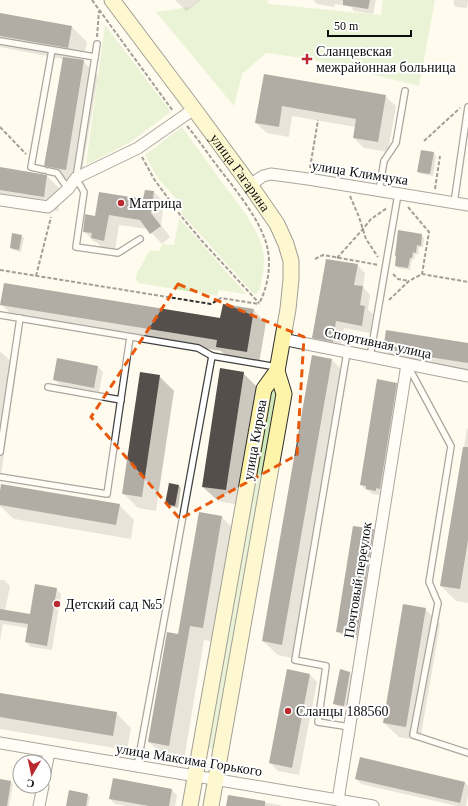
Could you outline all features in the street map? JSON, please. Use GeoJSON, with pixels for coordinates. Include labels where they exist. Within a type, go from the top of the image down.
{"type":"FeatureCollection","features":[{"type":"Feature","properties":{"kind":"main road","name":"улица Гагарина"},"geometry":{"type":"LineString","coordinates":[[112,0],[250,185],[277,224],[286,244],[291,261],[292,279],[277,369]]}},
{"type":"Feature","properties":{"kind":"main road","name":"улица Кирова"},"geometry":{"type":"LineString","coordinates":[[190,806],[264,389],[277,369]]}},
{"type":"Feature","properties":{"kind":"main road","name":"улица Кирова"},"geometry":{"type":"LineString","coordinates":[[211,806],[284,394],[277,369]]}},
{"type":"Feature","properties":{"kind":"street"},"geometry":{"type":"LineString","coordinates":[[0,200],[48,207],[68,189],[76,178],[138,148],[194,109]]}},
{"type":"Feature","properties":{"kind":"street","name":"улица Климчука"},"geometry":{"type":"LineString","coordinates":[[250,185],[263,176],[271,174],[468,205]]}},
{"type":"Feature","properties":{"kind":"street","name":"Спортивная улица"},"geometry":{"type":"LineString","coordinates":[[282,339],[468,376]]}},
{"type":"Feature","properties":{"kind":"street","name":"Почтовый переулок"},"geometry":{"type":"LineString","coordinates":[[338,800],[407,364]]}},
{"type":"Feature","properties":{"kind":"street","name":"улица Максима Горького"},"geometry":{"type":"LineString","coordinates":[[0,743],[373,806]]}},
{"type":"Feature","properties":{"kind":"street"},"geometry":{"type":"LineString","coordinates":[[39,806],[41,794]]}},
{"type":"Feature","properties":{"kind":"lane"},"geometry":{"type":"LineString","coordinates":[[0,41],[95,57]]}},
{"type":"Feature","properties":{"kind":"lane"},"geometry":{"type":"LineString","coordinates":[[97,44],[76,178],[84,192],[76,247],[118,253],[140,239]]}},
{"type":"Feature","properties":{"kind":"lane"},"geometry":{"type":"LineString","coordinates":[[52,50],[31,167],[57,173],[68,189]]}},
{"type":"Feature","properties":{"kind":"lane"},"geometry":{"type":"LineString","coordinates":[[379,191],[384,161],[396,143],[405,91]]}},
{"type":"Feature","properties":{"kind":"lane"},"geometry":{"type":"LineString","coordinates":[[454,203],[465,107]]}},
{"type":"Feature","properties":{"kind":"lane"},"geometry":{"type":"LineString","coordinates":[[370,357],[398,194]]}},
{"type":"Feature","properties":{"kind":"lane"},"geometry":{"type":"LineString","coordinates":[[0,315],[198,348],[212,356],[277,369]]}},
{"type":"Feature","properties":{"kind":"lane"},"geometry":{"type":"LineString","coordinates":[[0,452],[20,318]]}},
{"type":"Feature","properties":{"kind":"lane"},"geometry":{"type":"LineString","coordinates":[[0,477],[107,494],[130,337]]}},
{"type":"Feature","properties":{"kind":"lane"},"geometry":{"type":"LineString","coordinates":[[347,352],[295,660],[326,666],[318,722],[350,728]]}},
{"type":"Feature","properties":{"kind":"lane"},"geometry":{"type":"LineString","coordinates":[[137,767],[188,496],[212,356]]}},
{"type":"Feature","properties":{"kind":"lane"},"geometry":{"type":"LineString","coordinates":[[407,364],[451,446],[429,582],[438,603],[413,735],[468,753]]}},
{"type":"Feature","properties":{"kind":"lane"},"geometry":{"type":"LineString","coordinates":[[48,387],[121,400]]}},
{"type":"Feature","properties":{"kind":"path"},"geometry":{"type":"LineString","coordinates":[[92,0],[179,119],[188,126],[239,195],[261,229],[268,249],[270,262],[265,292],[260,304]]}},
{"type":"Feature","properties":{"kind":"path"},"geometry":{"type":"LineString","coordinates":[[97,44],[100,10]]}},
{"type":"Feature","properties":{"kind":"path"},"geometry":{"type":"LineString","coordinates":[[424,141],[465,107]]}},
{"type":"Feature","properties":{"kind":"path"},"geometry":{"type":"LineString","coordinates":[[308,179],[318,120]]}},
{"type":"Feature","properties":{"kind":"path"},"geometry":{"type":"LineString","coordinates":[[0,127],[32,160]]}},
{"type":"Feature","properties":{"kind":"path"},"geometry":{"type":"LineString","coordinates":[[138,148],[154,179],[181,216],[260,304]]}},
{"type":"Feature","properties":{"kind":"path"},"geometry":{"type":"LineString","coordinates":[[433,200],[440,156]]}},
{"type":"Feature","properties":{"kind":"path"},"geometry":{"type":"LineString","coordinates":[[346,185],[366,239],[380,260],[398,280],[409,281]]}},
{"type":"Feature","properties":{"kind":"path"},"geometry":{"type":"LineString","coordinates":[[338,258],[371,219],[387,208],[398,194],[429,232],[422,274]]}},
{"type":"Feature","properties":{"kind":"path"},"geometry":{"type":"LineString","coordinates":[[36,276],[52,212],[48,207]]}},
{"type":"Feature","properties":{"kind":"path"},"geometry":{"type":"LineString","coordinates":[[315,259],[323,255],[386,266]]}},
{"type":"Feature","properties":{"kind":"path"},"geometry":{"type":"LineString","coordinates":[[0,270],[211,304],[221,298],[260,304]]}},
{"type":"Feature","properties":{"kind":"path"},"geometry":{"type":"LineString","coordinates":[[379,309],[409,281],[422,274],[468,282]]}},
{"type":"Feature","properties":{"kind":"highlighted area"},"geometry":{"type":"Polygon","coordinates":[[[178,284],[304,337],[297,455],[180,519],[91,417],[178,284]]]}},
{"type":"Feature","properties":{"kind":"green space"},"geometry":{"type":"Polygon","coordinates":[[[200,0],[267,0],[269,4],[381,15],[383,0],[435,0],[419,86],[310,59],[266,53],[242,74],[234,106],[156,12],[190,7],[200,0]]]}},
{"type":"Feature","properties":{"kind":"green space"},"geometry":{"type":"Polygon","coordinates":[[[105,25],[171,112],[129,143],[86,165],[105,25]]]}},
{"type":"Feature","properties":{"kind":"green space"},"geometry":{"type":"Polygon","coordinates":[[[182,127],[241,208],[257,233],[263,251],[264,261],[260,290],[256,294],[253,293],[182,214],[179,202],[157,177],[145,155],[182,127]]]}},
{"type":"Feature","properties":{"kind":"green space"},"geometry":{"type":"Polygon","coordinates":[[[179,218],[246,294],[219,290],[217,296],[138,283],[136,279],[137,273],[150,250],[160,251],[162,244],[174,245],[179,218]]]}},
{"type":"Feature","properties":{"kind":"green space"},"geometry":{"type":"Polygon","coordinates":[[[278,386],[215,748],[211,749],[208,747],[270,389],[278,386]]]}},
{"type":"Feature","properties":{"kind":"building"},"geometry":{"type":"Polygon","coordinates":[[[343,0],[370,0],[368,9],[343,5],[343,0]]]}},
{"type":"Feature","properties":{"kind":"building"},"geometry":{"type":"Polygon","coordinates":[[[0,13],[72,26],[68,48],[0,36],[0,13]]]}},
{"type":"Feature","properties":{"kind":"building"},"geometry":{"type":"Polygon","coordinates":[[[63,57],[84,60],[66,170],[44,166],[63,57]]]}},
{"type":"Feature","properties":{"kind":"building"},"geometry":{"type":"Polygon","coordinates":[[[264,74],[386,95],[378,142],[353,138],[356,119],[282,106],[279,127],[255,123],[264,74]]]}},
{"type":"Feature","properties":{"kind":"building"},"geometry":{"type":"Polygon","coordinates":[[[421,150],[434,152],[430,174],[417,172],[421,150]]]}},
{"type":"Feature","properties":{"kind":"building"},"geometry":{"type":"Polygon","coordinates":[[[0,167],[47,175],[44,197],[0,190],[0,167]]]}},
{"type":"Feature","properties":{"kind":"building"},"geometry":{"type":"Polygon","coordinates":[[[145,190],[154,191],[151,213],[161,226],[150,234],[140,220],[109,215],[104,241],[91,238],[92,233],[83,232],[85,214],[95,216],[99,192],[143,199],[145,190]]]}},
{"type":"Feature","properties":{"kind":"building"},"geometry":{"type":"Polygon","coordinates":[[[398,230],[422,234],[421,246],[417,245],[416,253],[413,252],[408,268],[395,266],[398,230]]]}},
{"type":"Feature","properties":{"kind":"building"},"geometry":{"type":"Polygon","coordinates":[[[12,233],[22,235],[19,250],[10,248],[12,233]]]}},
{"type":"Feature","properties":{"kind":"building"},"geometry":{"type":"Polygon","coordinates":[[[326,259],[358,264],[354,285],[363,286],[360,305],[365,306],[362,326],[336,321],[333,342],[312,338],[326,259]]]}},
{"type":"Feature","properties":{"kind":"building"},"geometry":{"type":"Polygon","coordinates":[[[4,283],[220,318],[223,304],[254,309],[247,352],[216,347],[217,340],[0,305],[4,283]]]}},
{"type":"Feature","properties":{"kind":"building"},"geometry":{"type":"Polygon","coordinates":[[[386,330],[468,343],[468,363],[383,350],[386,330]]]}},
{"type":"Feature","properties":{"kind":"building"},"geometry":{"type":"Polygon","coordinates":[[[312,355],[332,359],[282,645],[262,641],[312,355]]]}},
{"type":"Feature","properties":{"kind":"building"},"geometry":{"type":"Polygon","coordinates":[[[57,358],[98,366],[94,388],[53,380],[57,358]]]}},
{"type":"Feature","properties":{"kind":"building"},"geometry":{"type":"Polygon","coordinates":[[[220,368],[244,372],[226,490],[202,487],[220,368]]]}},
{"type":"Feature","properties":{"kind":"building"},"geometry":{"type":"Polygon","coordinates":[[[140,372],[160,375],[142,497],[122,494],[140,372]]]}},
{"type":"Feature","properties":{"kind":"building"},"geometry":{"type":"Polygon","coordinates":[[[377,379],[397,383],[380,489],[376,488],[376,491],[366,489],[366,486],[360,485],[377,379]]]}},
{"type":"Feature","properties":{"kind":"building"},"geometry":{"type":"Polygon","coordinates":[[[463,447],[468,447],[468,540],[460,589],[440,586],[463,447]]]}},
{"type":"Feature","properties":{"kind":"building"},"geometry":{"type":"Polygon","coordinates":[[[169,483],[179,485],[175,506],[165,504],[169,483]]]}},
{"type":"Feature","properties":{"kind":"building"},"geometry":{"type":"Polygon","coordinates":[[[1,484],[120,504],[116,525],[0,505],[1,484]]]}},
{"type":"Feature","properties":{"kind":"building"},"geometry":{"type":"Polygon","coordinates":[[[199,512],[222,516],[203,628],[190,626],[169,746],[148,742],[167,632],[178,634],[199,512]]]}},
{"type":"Feature","properties":{"kind":"building"},"geometry":{"type":"Polygon","coordinates":[[[353,526],[374,529],[357,635],[336,632],[353,526]]]}},
{"type":"Feature","properties":{"kind":"building"},"geometry":{"type":"Polygon","coordinates":[[[35,584],[57,588],[47,646],[25,642],[28,624],[0,620],[0,609],[30,614],[35,584]]]}},
{"type":"Feature","properties":{"kind":"building"},"geometry":{"type":"Polygon","coordinates":[[[403,604],[426,608],[406,727],[383,723],[403,604]]]}},
{"type":"Feature","properties":{"kind":"building"},"geometry":{"type":"Polygon","coordinates":[[[287,669],[310,674],[292,768],[269,763],[287,669]]]}},
{"type":"Feature","properties":{"kind":"building"},"geometry":{"type":"Polygon","coordinates":[[[340,669],[350,672],[344,706],[333,704],[340,669]]]}},
{"type":"Feature","properties":{"kind":"building"},"geometry":{"type":"Polygon","coordinates":[[[0,693],[117,712],[113,736],[0,717],[0,693]]]}},
{"type":"Feature","properties":{"kind":"building"},"geometry":{"type":"Polygon","coordinates":[[[360,757],[465,782],[460,803],[355,779],[360,757]]]}},
{"type":"Feature","properties":{"kind":"building"},"geometry":{"type":"Polygon","coordinates":[[[113,778],[172,789],[169,806],[149,806],[109,799],[113,778]]]}},
{"type":"Feature","properties":{"kind":"building"},"geometry":{"type":"Polygon","coordinates":[[[0,779],[11,781],[7,806],[0,806],[0,779]]]}},
{"type":"Feature","properties":{"kind":"building"},"geometry":{"type":"Polygon","coordinates":[[[69,790],[88,794],[86,806],[66,806],[69,790]]]}},
{"type":"Feature","properties":{"kind":"building"},"geometry":{"type":"Polygon","coordinates":[[[228,795],[265,801],[265,806],[226,806],[228,795]]]}},
{"type":"Feature","properties":{"kind":"place","name":"Сланцевская межрайонная больница"},"geometry":{"type":"Point","coordinates":[307,59]}},
{"type":"Feature","properties":{"kind":"place","name":"Матрица"},"geometry":{"type":"Point","coordinates":[121,203]}},
{"type":"Feature","properties":{"kind":"place","name":"Детский сад №5"},"geometry":{"type":"Point","coordinates":[57,604]}},
{"type":"Feature","properties":{"kind":"place","name":"Сланцы 188560"},"geometry":{"type":"Point","coordinates":[288,711]}}]}
